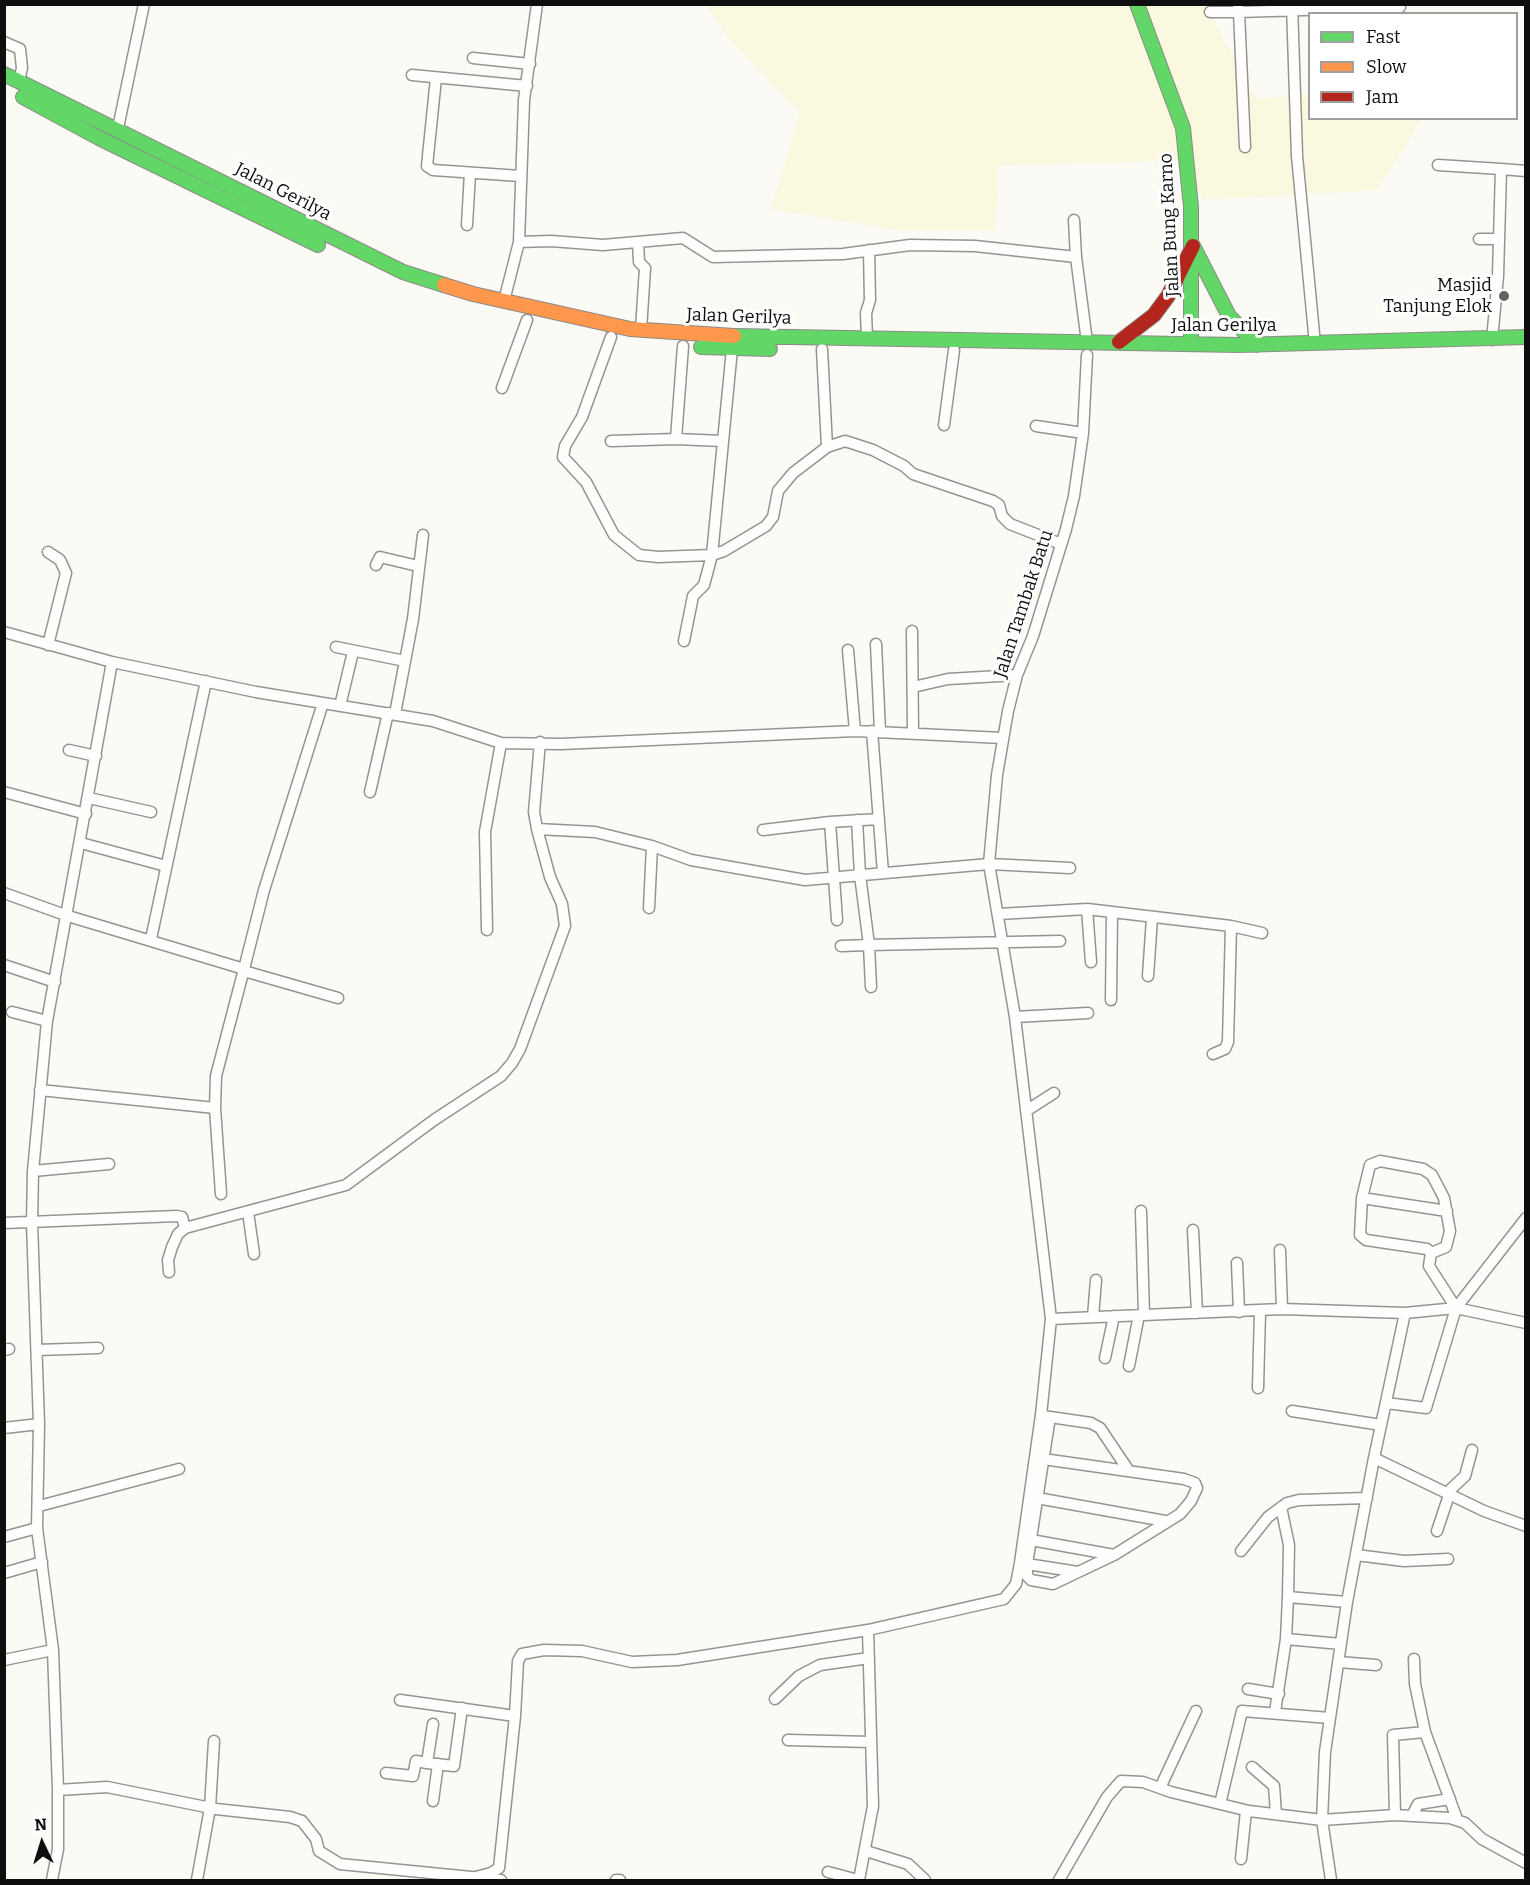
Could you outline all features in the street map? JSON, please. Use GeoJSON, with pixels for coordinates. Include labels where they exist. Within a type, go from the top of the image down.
{"type":"FeatureCollection","features":[{"type":"Feature","properties":{"kind":"main road","name":"Jalan Bung Karno"},"geometry":{"type":"LineString","coordinates":[[1137,4],[1183,128],[1192,246],[1191,345]]}},
{"type":"Feature","properties":{"kind":"main road","name":"Jalan Gerilya"},"geometry":{"type":"LineString","coordinates":[[4,74],[118,128],[402,285],[527,320],[611,337],[683,346],[706,341],[867,338],[1087,348],[1362,356]]}},
{"type":"Feature","properties":{"kind":"main road","name":"Jalan Gerilya"},"geometry":{"type":"LineString","coordinates":[[4,88],[99,138],[403,272],[456,290],[572,318],[706,341],[732,349],[1087,348],[1119,342],[1191,345],[1238,351],[1257,345],[1492,340],[1526,337]]}},
{"type":"Feature","properties":{"kind":"main road"},"geometry":{"type":"LineString","coordinates":[[1119,342],[1154,315],[1168,296],[1192,246]]}},
{"type":"Feature","properties":{"kind":"main road"},"geometry":{"type":"LineString","coordinates":[[1192,246],[1229,316],[1257,345]]}},
{"type":"Feature","properties":{"kind":"main road"},"geometry":{"type":"LineString","coordinates":[[1444,354],[1526,350]]}},
{"type":"Feature","properties":{"kind":"street"},"geometry":{"type":"LineString","coordinates":[[118,128],[144,4]]}},
{"type":"Feature","properties":{"kind":"street"},"geometry":{"type":"LineString","coordinates":[[504,301],[519,242],[520,176],[527,86],[537,4]]}},
{"type":"Feature","properties":{"kind":"street"},"geometry":{"type":"LineString","coordinates":[[1210,12],[1239,8],[1400,7]]}},
{"type":"Feature","properties":{"kind":"street"},"geometry":{"type":"LineString","coordinates":[[1239,8],[1245,147]]}},
{"type":"Feature","properties":{"kind":"street"},"geometry":{"type":"LineString","coordinates":[[1291,8],[1296,156],[1309,259],[1315,344]]}},
{"type":"Feature","properties":{"kind":"street"},"geometry":{"type":"LineString","coordinates":[[4,42],[20,49],[22,68],[19,81]]}},
{"type":"Feature","properties":{"kind":"street"},"geometry":{"type":"LineString","coordinates":[[473,58],[530,64]]}},
{"type":"Feature","properties":{"kind":"street"},"geometry":{"type":"LineString","coordinates":[[412,75],[527,86]]}},
{"type":"Feature","properties":{"kind":"street"},"geometry":{"type":"LineString","coordinates":[[436,78],[425,163],[433,170],[520,176]]}},
{"type":"Feature","properties":{"kind":"street"},"geometry":{"type":"LineString","coordinates":[[1438,165],[1526,171]]}},
{"type":"Feature","properties":{"kind":"street"},"geometry":{"type":"LineString","coordinates":[[1492,340],[1501,169]]}},
{"type":"Feature","properties":{"kind":"street"},"geometry":{"type":"LineString","coordinates":[[467,225],[470,173]]}},
{"type":"Feature","properties":{"kind":"street","name":"Jalan Tambak Batu"},"geometry":{"type":"LineString","coordinates":[[1045,1416],[1050,1319],[1015,1017],[989,864],[997,775],[1017,675],[1033,636],[1061,544],[1074,496],[1083,433],[1087,348],[1074,220]]}},
{"type":"Feature","properties":{"kind":"street"},"geometry":{"type":"LineString","coordinates":[[519,242],[551,241],[592,245],[682,238],[713,256],[786,257],[843,254],[910,245],[975,246],[1076,257]]}},
{"type":"Feature","properties":{"kind":"street"},"geometry":{"type":"LineString","coordinates":[[1479,239],[1499,239]]}},
{"type":"Feature","properties":{"kind":"street"},"geometry":{"type":"LineString","coordinates":[[638,242],[639,262],[645,268],[641,330]]}},
{"type":"Feature","properties":{"kind":"street"},"geometry":{"type":"LineString","coordinates":[[867,338],[866,313],[870,294],[868,250]]}},
{"type":"Feature","properties":{"kind":"street"},"geometry":{"type":"LineString","coordinates":[[502,388],[527,320]]}},
{"type":"Feature","properties":{"kind":"street"},"geometry":{"type":"LineString","coordinates":[[611,337],[582,417],[565,446],[563,457],[586,482],[614,535],[627,548],[639,555],[658,557],[712,555],[766,526],[773,517],[776,497],[793,473],[827,447],[845,441],[873,450],[904,466],[913,474],[993,501],[999,505],[1002,516],[1010,524],[1061,544]]}},
{"type":"Feature","properties":{"kind":"street"},"geometry":{"type":"LineString","coordinates":[[676,439],[683,346]]}},
{"type":"Feature","properties":{"kind":"street"},"geometry":{"type":"LineString","coordinates":[[684,641],[693,596],[704,585],[712,555],[732,349]]}},
{"type":"Feature","properties":{"kind":"street"},"geometry":{"type":"LineString","coordinates":[[822,349],[827,447]]}},
{"type":"Feature","properties":{"kind":"street"},"geometry":{"type":"LineString","coordinates":[[944,425],[954,350]]}},
{"type":"Feature","properties":{"kind":"street"},"geometry":{"type":"LineString","coordinates":[[1036,426],[1083,433]]}},
{"type":"Feature","properties":{"kind":"street"},"geometry":{"type":"LineString","coordinates":[[611,441],[676,439],[722,441]]}},
{"type":"Feature","properties":{"kind":"street"},"geometry":{"type":"LineString","coordinates":[[370,792],[405,661],[423,535]]}},
{"type":"Feature","properties":{"kind":"street"},"geometry":{"type":"LineString","coordinates":[[48,552],[60,560],[66,573],[48,645]]}},
{"type":"Feature","properties":{"kind":"street"},"geometry":{"type":"LineString","coordinates":[[376,565],[380,557],[418,566]]}},
{"type":"Feature","properties":{"kind":"street"},"geometry":{"type":"LineString","coordinates":[[912,631],[914,733]]}},
{"type":"Feature","properties":{"kind":"street"},"geometry":{"type":"LineString","coordinates":[[4,632],[112,662],[323,703],[433,721],[501,743],[855,731],[1004,738]]}},
{"type":"Feature","properties":{"kind":"street"},"geometry":{"type":"LineString","coordinates":[[876,645],[876,731],[883,873]]}},
{"type":"Feature","properties":{"kind":"street"},"geometry":{"type":"LineString","coordinates":[[336,647],[405,661]]}},
{"type":"Feature","properties":{"kind":"street"},"geometry":{"type":"LineString","coordinates":[[848,650],[855,731]]}},
{"type":"Feature","properties":{"kind":"street"},"geometry":{"type":"LineString","coordinates":[[340,706],[352,656]]}},
{"type":"Feature","properties":{"kind":"street"},"geometry":{"type":"LineString","coordinates":[[52,1881],[58,1849],[58,1790],[53,1650],[37,1528],[39,1424],[32,1223],[33,1171],[47,1021],[68,916],[112,662]]}},
{"type":"Feature","properties":{"kind":"street"},"geometry":{"type":"LineString","coordinates":[[913,687],[948,679],[1017,675]]}},
{"type":"Feature","properties":{"kind":"street"},"geometry":{"type":"LineString","coordinates":[[151,939],[206,681]]}},
{"type":"Feature","properties":{"kind":"street"},"geometry":{"type":"LineString","coordinates":[[221,1194],[215,1108],[216,1076],[264,890],[323,703]]}},
{"type":"Feature","properties":{"kind":"street"},"geometry":{"type":"LineString","coordinates":[[487,930],[485,826],[501,743]]}},
{"type":"Feature","properties":{"kind":"street"},"geometry":{"type":"LineString","coordinates":[[4,1223],[199,1222],[248,1212],[346,1185],[434,1120],[501,1076],[520,1049],[565,926],[562,904],[550,877],[534,812],[539,743]]}},
{"type":"Feature","properties":{"kind":"street"},"geometry":{"type":"LineString","coordinates":[[69,750],[96,756]]}},
{"type":"Feature","properties":{"kind":"street"},"geometry":{"type":"LineString","coordinates":[[4,792],[86,814]]}},
{"type":"Feature","properties":{"kind":"street"},"geometry":{"type":"LineString","coordinates":[[89,798],[151,812]]}},
{"type":"Feature","properties":{"kind":"street"},"geometry":{"type":"LineString","coordinates":[[763,830],[879,819]]}},
{"type":"Feature","properties":{"kind":"street"},"geometry":{"type":"LineString","coordinates":[[857,820],[871,987]]}},
{"type":"Feature","properties":{"kind":"street"},"geometry":{"type":"LineString","coordinates":[[830,822],[837,920]]}},
{"type":"Feature","properties":{"kind":"street"},"geometry":{"type":"LineString","coordinates":[[537,829],[595,832],[652,846],[691,860],[798,880],[989,864],[1070,868]]}},
{"type":"Feature","properties":{"kind":"street"},"geometry":{"type":"LineString","coordinates":[[81,843],[166,866]]}},
{"type":"Feature","properties":{"kind":"street"},"geometry":{"type":"LineString","coordinates":[[649,908],[652,846]]}},
{"type":"Feature","properties":{"kind":"street"},"geometry":{"type":"LineString","coordinates":[[4,893],[68,916],[151,939],[338,998]]}},
{"type":"Feature","properties":{"kind":"street"},"geometry":{"type":"LineString","coordinates":[[999,914],[1087,909],[1231,926],[1262,933]]}},
{"type":"Feature","properties":{"kind":"street"},"geometry":{"type":"LineString","coordinates":[[1087,909],[1091,962]]}},
{"type":"Feature","properties":{"kind":"street"},"geometry":{"type":"LineString","coordinates":[[1111,1000],[1112,912]]}},
{"type":"Feature","properties":{"kind":"street"},"geometry":{"type":"LineString","coordinates":[[1148,976],[1152,918]]}},
{"type":"Feature","properties":{"kind":"street"},"geometry":{"type":"LineString","coordinates":[[1213,1054],[1225,1049],[1228,1042],[1231,926]]}},
{"type":"Feature","properties":{"kind":"street"},"geometry":{"type":"LineString","coordinates":[[841,946],[1060,941]]}},
{"type":"Feature","properties":{"kind":"street"},"geometry":{"type":"LineString","coordinates":[[4,965],[55,982]]}},
{"type":"Feature","properties":{"kind":"street"},"geometry":{"type":"LineString","coordinates":[[12,1012],[47,1021]]}},
{"type":"Feature","properties":{"kind":"street"},"geometry":{"type":"LineString","coordinates":[[1015,1017],[1088,1013]]}},
{"type":"Feature","properties":{"kind":"street"},"geometry":{"type":"LineString","coordinates":[[40,1090],[215,1108]]}},
{"type":"Feature","properties":{"kind":"street"},"geometry":{"type":"LineString","coordinates":[[1026,1111],[1054,1093]]}},
{"type":"Feature","properties":{"kind":"street"},"geometry":{"type":"LineString","coordinates":[[1380,1161],[1423,1169],[1432,1175],[1440,1189],[1447,1211],[1448,1240],[1446,1247],[1431,1253],[1427,1249],[1366,1240],[1360,1236],[1362,1198],[1370,1165],[1380,1161]]}},
{"type":"Feature","properties":{"kind":"street"},"geometry":{"type":"LineString","coordinates":[[33,1171],[109,1164]]}},
{"type":"Feature","properties":{"kind":"street"},"geometry":{"type":"LineString","coordinates":[[1362,1198],[1447,1211]]}},
{"type":"Feature","properties":{"kind":"street"},"geometry":{"type":"LineString","coordinates":[[1129,1366],[1142,1315],[1141,1211]]}},
{"type":"Feature","properties":{"kind":"street"},"geometry":{"type":"LineString","coordinates":[[248,1212],[254,1254]]}},
{"type":"Feature","properties":{"kind":"street"},"geometry":{"type":"LineString","coordinates":[[1386,1403],[1426,1408],[1456,1308],[1526,1218]]}},
{"type":"Feature","properties":{"kind":"street"},"geometry":{"type":"LineString","coordinates":[[169,1272],[168,1260],[184,1223]]}},
{"type":"Feature","properties":{"kind":"street"},"geometry":{"type":"LineString","coordinates":[[1193,1230],[1197,1313]]}},
{"type":"Feature","properties":{"kind":"street"},"geometry":{"type":"LineString","coordinates":[[1280,1250],[1282,1309]]}},
{"type":"Feature","properties":{"kind":"street"},"geometry":{"type":"LineString","coordinates":[[1431,1253],[1429,1266],[1456,1308]]}},
{"type":"Feature","properties":{"kind":"street"},"geometry":{"type":"LineString","coordinates":[[1237,1263],[1239,1312]]}},
{"type":"Feature","properties":{"kind":"street"},"geometry":{"type":"LineString","coordinates":[[1093,1317],[1096,1280]]}},
{"type":"Feature","properties":{"kind":"street"},"geometry":{"type":"LineString","coordinates":[[1050,1319],[1282,1309],[1405,1313],[1456,1308],[1526,1323]]}},
{"type":"Feature","properties":{"kind":"street"},"geometry":{"type":"LineString","coordinates":[[1258,1388],[1260,1311]]}},
{"type":"Feature","properties":{"kind":"street"},"geometry":{"type":"LineString","coordinates":[[1331,1881],[1322,1820],[1325,1752],[1347,1602],[1374,1458],[1405,1313]]}},
{"type":"Feature","properties":{"kind":"street"},"geometry":{"type":"LineString","coordinates":[[1105,1358],[1114,1316]]}},
{"type":"Feature","properties":{"kind":"street"},"geometry":{"type":"LineString","coordinates":[[37,1350],[98,1348]]}},
{"type":"Feature","properties":{"kind":"street"},"geometry":{"type":"LineString","coordinates":[[1292,1411],[1381,1425]]}},
{"type":"Feature","properties":{"kind":"street"},"geometry":{"type":"LineString","coordinates":[[1044,1459],[1195,1483],[1197,1488],[1191,1501],[1180,1514],[1165,1521],[1114,1555],[1053,1584],[1028,1578],[1027,1564],[1044,1459],[1045,1416]]}},
{"type":"Feature","properties":{"kind":"street"},"geometry":{"type":"LineString","coordinates":[[1045,1416],[1091,1423],[1100,1428],[1129,1471]]}},
{"type":"Feature","properties":{"kind":"street"},"geometry":{"type":"LineString","coordinates":[[468,1880],[491,1874],[499,1868],[515,1716],[518,1661],[522,1654],[544,1650],[582,1651],[619,1661],[632,1662],[726,1654],[868,1630],[987,1604],[1010,1594],[1016,1584],[1045,1416]]}},
{"type":"Feature","properties":{"kind":"street"},"geometry":{"type":"LineString","coordinates":[[4,1428],[39,1424]]}},
{"type":"Feature","properties":{"kind":"street"},"geometry":{"type":"LineString","coordinates":[[1437,1531],[1451,1489],[1465,1476],[1472,1450]]}},
{"type":"Feature","properties":{"kind":"street"},"geometry":{"type":"LineString","coordinates":[[1374,1458],[1449,1494],[1526,1526]]}},
{"type":"Feature","properties":{"kind":"street"},"geometry":{"type":"LineString","coordinates":[[39,1506],[179,1469]]}},
{"type":"Feature","properties":{"kind":"street"},"geometry":{"type":"LineString","coordinates":[[1037,1498],[1165,1521]]}},
{"type":"Feature","properties":{"kind":"street"},"geometry":{"type":"LineString","coordinates":[[1241,1551],[1268,1517],[1281,1507],[1299,1500],[1367,1498]]}},
{"type":"Feature","properties":{"kind":"street"},"geometry":{"type":"LineString","coordinates":[[1275,1712],[1286,1639],[1288,1597],[1289,1545],[1281,1507]]}},
{"type":"Feature","properties":{"kind":"street"},"geometry":{"type":"LineString","coordinates":[[4,1537],[37,1528]]}},
{"type":"Feature","properties":{"kind":"street"},"geometry":{"type":"LineString","coordinates":[[1031,1540],[1114,1555]]}},
{"type":"Feature","properties":{"kind":"street"},"geometry":{"type":"LineString","coordinates":[[1356,1555],[1404,1561],[1448,1559]]}},
{"type":"Feature","properties":{"kind":"street"},"geometry":{"type":"LineString","coordinates":[[4,1573],[42,1562]]}},
{"type":"Feature","properties":{"kind":"street"},"geometry":{"type":"LineString","coordinates":[[1027,1564],[1078,1572]]}},
{"type":"Feature","properties":{"kind":"street"},"geometry":{"type":"LineString","coordinates":[[1288,1597],[1347,1602]]}},
{"type":"Feature","properties":{"kind":"street"},"geometry":{"type":"LineString","coordinates":[[828,1872],[859,1881],[867,1851],[873,1806],[868,1630]]}},
{"type":"Feature","properties":{"kind":"street"},"geometry":{"type":"LineString","coordinates":[[1286,1639],[1341,1644]]}},
{"type":"Feature","properties":{"kind":"street"},"geometry":{"type":"LineString","coordinates":[[4,1660],[53,1650]]}},
{"type":"Feature","properties":{"kind":"street"},"geometry":{"type":"LineString","coordinates":[[775,1699],[799,1676],[820,1665],[869,1658]]}},
{"type":"Feature","properties":{"kind":"street"},"geometry":{"type":"LineString","coordinates":[[1414,1659],[1425,1732],[1456,1819]]}},
{"type":"Feature","properties":{"kind":"street"},"geometry":{"type":"LineString","coordinates":[[1339,1662],[1376,1665]]}},
{"type":"Feature","properties":{"kind":"street"},"geometry":{"type":"LineString","coordinates":[[1248,1689],[1279,1694]]}},
{"type":"Feature","properties":{"kind":"street"},"geometry":{"type":"LineString","coordinates":[[400,1700],[515,1716]]}},
{"type":"Feature","properties":{"kind":"street"},"geometry":{"type":"LineString","coordinates":[[386,1773],[413,1776],[416,1761],[454,1766],[462,1708]]}},
{"type":"Feature","properties":{"kind":"street"},"geometry":{"type":"LineString","coordinates":[[1220,1804],[1240,1713],[1245,1710],[1330,1718]]}},
{"type":"Feature","properties":{"kind":"street"},"geometry":{"type":"LineString","coordinates":[[1160,1788],[1196,1711]]}},
{"type":"Feature","properties":{"kind":"street"},"geometry":{"type":"LineString","coordinates":[[433,1724],[433,1801]]}},
{"type":"Feature","properties":{"kind":"street"},"geometry":{"type":"LineString","coordinates":[[1395,1815],[1393,1735],[1425,1732]]}},
{"type":"Feature","properties":{"kind":"street"},"geometry":{"type":"LineString","coordinates":[[197,1881],[210,1808],[213,1740]]}},
{"type":"Feature","properties":{"kind":"street"},"geometry":{"type":"LineString","coordinates":[[788,1740],[870,1742]]}},
{"type":"Feature","properties":{"kind":"street"},"geometry":{"type":"LineString","coordinates":[[1252,1767],[1274,1786],[1276,1814]]}},
{"type":"Feature","properties":{"kind":"street"},"geometry":{"type":"LineString","coordinates":[[1059,1881],[1078,1843],[1116,1785],[1127,1780],[1246,1811],[1322,1820],[1395,1815],[1456,1819],[1482,1839],[1526,1863]]}},
{"type":"Feature","properties":{"kind":"street"},"geometry":{"type":"LineString","coordinates":[[58,1790],[107,1787],[210,1808],[302,1821],[316,1839],[319,1851],[340,1864],[468,1880],[501,1881]]}},
{"type":"Feature","properties":{"kind":"street"},"geometry":{"type":"LineString","coordinates":[[1412,1816],[1418,1804],[1450,1799]]}},
{"type":"Feature","properties":{"kind":"street"},"geometry":{"type":"LineString","coordinates":[[1240,1859],[1246,1811]]}},
{"type":"Feature","properties":{"kind":"street"},"geometry":{"type":"LineString","coordinates":[[867,1851],[908,1864],[925,1881]]}},
{"type":"Feature","properties":{"kind":"shaded area"},"geometry":{"type":"Polygon","coordinates":[[[705,5],[1205,5],[1257,99],[1308,93],[1308,120],[1421,120],[1377,190],[1204,200],[1179,161],[997,165],[996,230],[899,230],[771,209],[800,112],[732,43],[705,5]]]}},
{"type":"Feature","properties":{"kind":"traffic: fast"},"geometry":{"type":"LineString","coordinates":[[1137,4],[1183,128],[1191,207],[1191,344]]}},
{"type":"Feature","properties":{"kind":"traffic: fast"},"geometry":{"type":"LineString","coordinates":[[4,74],[403,272],[444,285]]}},
{"type":"Feature","properties":{"kind":"traffic: fast"},"geometry":{"type":"LineString","coordinates":[[23,97],[99,138],[318,245]]}},
{"type":"Feature","properties":{"kind":"traffic: fast"},"geometry":{"type":"LineString","coordinates":[[1193,246],[1229,316],[1257,345]]}},
{"type":"Feature","properties":{"kind":"traffic: fast"},"geometry":{"type":"LineString","coordinates":[[734,336],[1238,345],[1526,337]]}},
{"type":"Feature","properties":{"kind":"traffic: fast"},"geometry":{"type":"LineString","coordinates":[[701,347],[770,349]]}},
{"type":"Feature","properties":{"kind":"traffic: slow"},"geometry":{"type":"LineString","coordinates":[[444,285],[473,294],[630,329],[734,336]]}},
{"type":"Feature","properties":{"kind":"traffic: jam"},"geometry":{"type":"LineString","coordinates":[[1119,342],[1154,315],[1168,296],[1193,246]]}},
{"type":"Feature","properties":{"kind":"place","name":"Masjid Tanjung Elok"},"geometry":{"type":"Point","coordinates":[1504,296]}}]}
